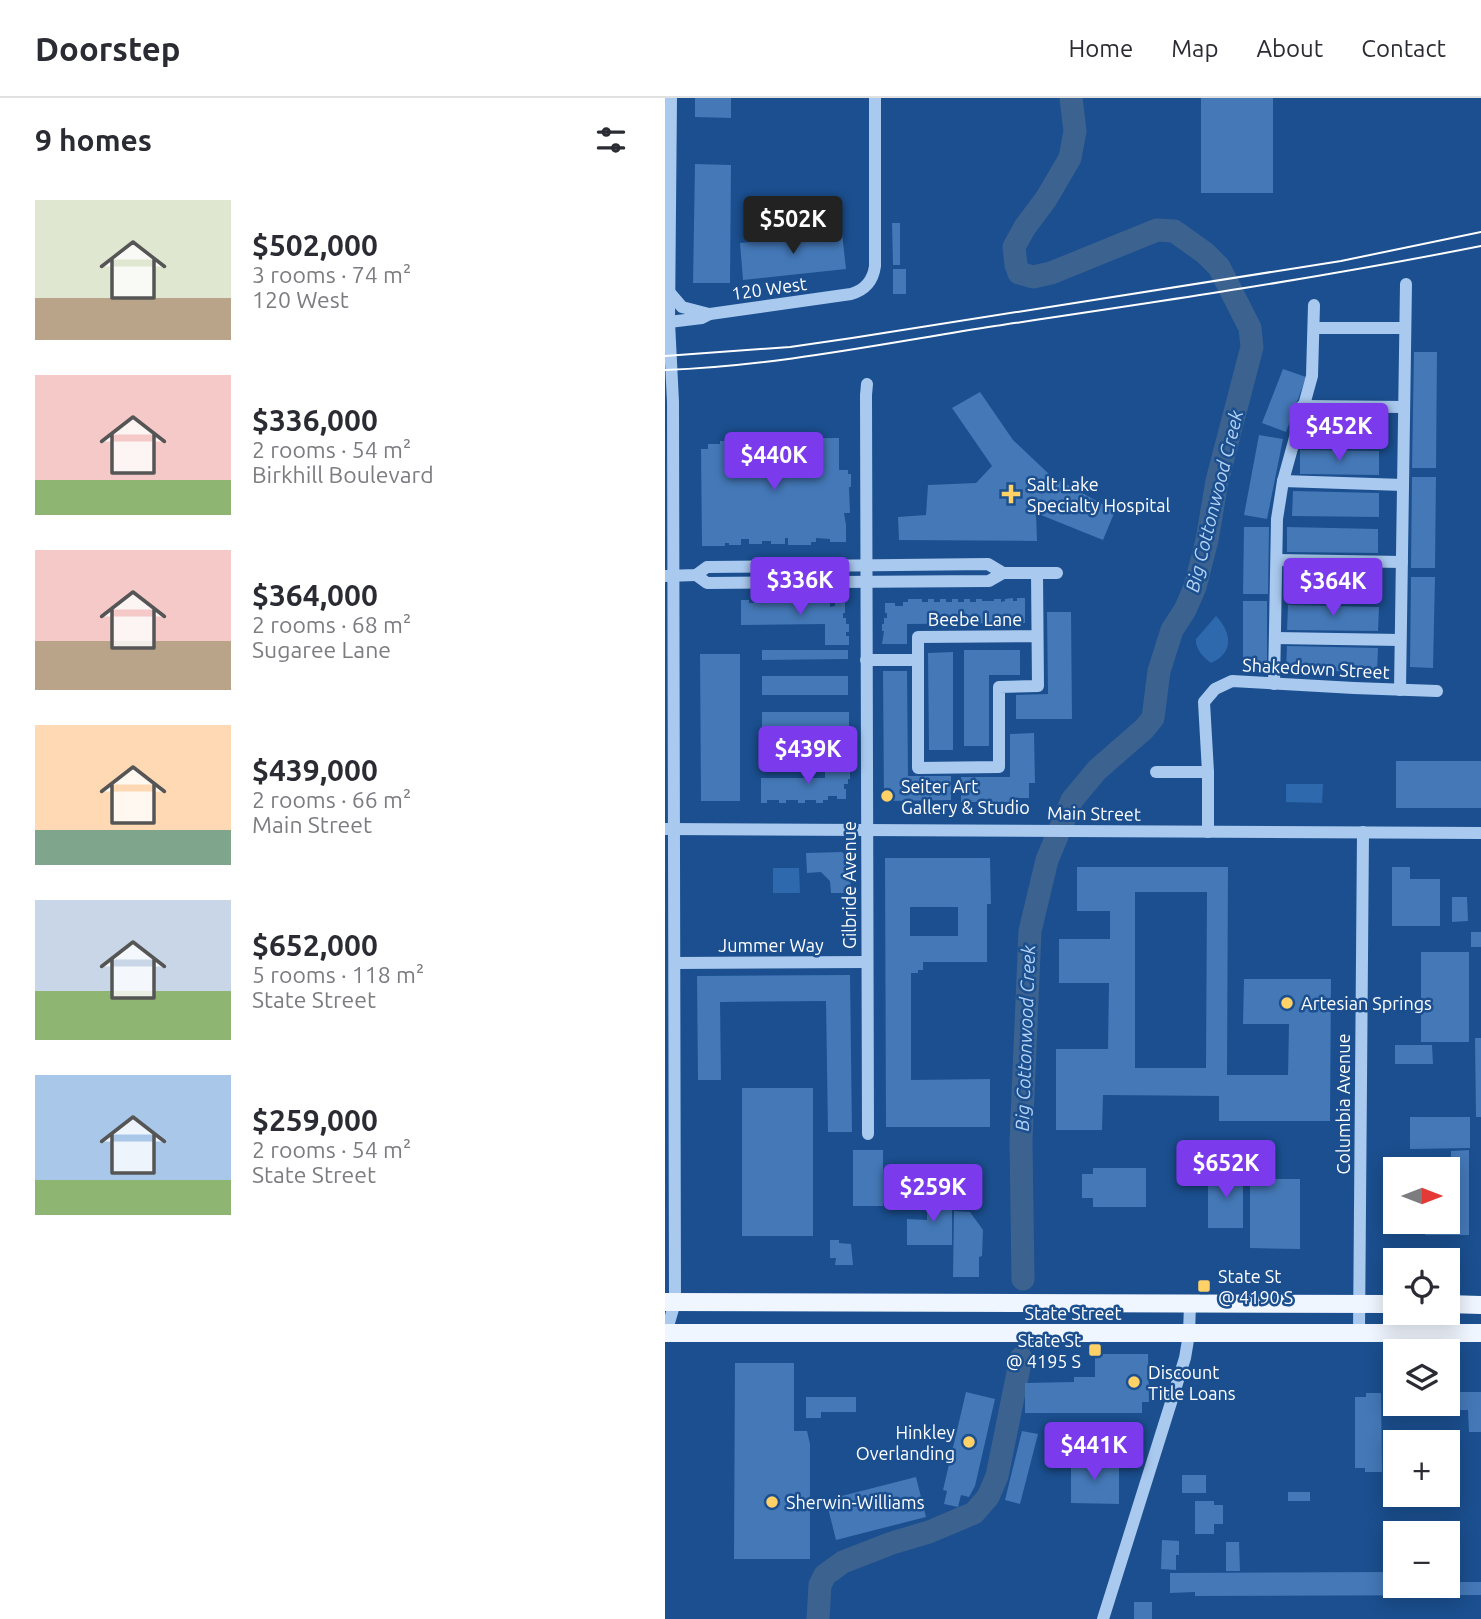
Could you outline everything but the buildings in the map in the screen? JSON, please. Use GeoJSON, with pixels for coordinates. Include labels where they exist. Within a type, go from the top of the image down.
{"type":"FeatureCollection","features":[{"type":"Feature","properties":{"kind":"main road","name":"State Street"},"geometry":{"type":"LineString","coordinates":[[670,1302],[1383,1304]]}},
{"type":"Feature","properties":{"kind":"main road"},"geometry":{"type":"LineString","coordinates":[[1460,1304],[1481,1305]]}},
{"type":"Feature","properties":{"kind":"main road","name":"State Street"},"geometry":{"type":"LineString","coordinates":[[665,1333],[1481,1333]]}},
{"type":"Feature","properties":{"kind":"street"},"geometry":{"type":"LineString","coordinates":[[665,1333],[670,1302],[675,963],[670,829],[669,575],[673,369],[669,322],[671,98]]}},
{"type":"Feature","properties":{"kind":"street","name":"120 West"},"geometry":{"type":"LineString","coordinates":[[669,322],[851,294],[860,291],[870,281],[875,265],[875,98]]}},
{"type":"Feature","properties":{"kind":"street"},"geometry":{"type":"LineString","coordinates":[[1400,690],[1406,284]]}},
{"type":"Feature","properties":{"kind":"street","name":"120 West"},"geometry":{"type":"LineString","coordinates":[[670,293],[683,307],[710,314]]}},
{"type":"Feature","properties":{"kind":"street"},"geometry":{"type":"LineString","coordinates":[[1274,684],[1277,519],[1283,481],[1311,376],[1314,305]]}},
{"type":"Feature","properties":{"kind":"street"},"geometry":{"type":"LineString","coordinates":[[1314,328],[1405,328]]}},
{"type":"Feature","properties":{"kind":"street","name":"Gilbride Avenue"},"geometry":{"type":"LineString","coordinates":[[867,384],[868,1134]]}},
{"type":"Feature","properties":{"kind":"street"},"geometry":{"type":"LineString","coordinates":[[1302,406],[1404,407]]}},
{"type":"Feature","properties":{"kind":"street"},"geometry":{"type":"LineString","coordinates":[[1283,481],[1403,485]]}},
{"type":"Feature","properties":{"kind":"street"},"geometry":{"type":"LineString","coordinates":[[1277,560],[1402,562]]}},
{"type":"Feature","properties":{"kind":"street"},"geometry":{"type":"LineString","coordinates":[[669,575],[696,575],[707,567],[988,564],[1003,573],[1057,573]]}},
{"type":"Feature","properties":{"kind":"street"},"geometry":{"type":"LineString","coordinates":[[696,575],[707,583],[989,582],[1003,573]]}},
{"type":"Feature","properties":{"kind":"street"},"geometry":{"type":"LineString","coordinates":[[1037,573],[1037,636]]}},
{"type":"Feature","properties":{"kind":"street","name":"Beebe Lane"},"geometry":{"type":"LineString","coordinates":[[1037,636],[1038,687],[999,687],[999,767],[918,768],[918,660],[918,637],[1037,636]]}},
{"type":"Feature","properties":{"kind":"street"},"geometry":{"type":"LineString","coordinates":[[1275,638],[1400,640]]}},
{"type":"Feature","properties":{"kind":"street"},"geometry":{"type":"LineString","coordinates":[[866,660],[918,660]]}},
{"type":"Feature","properties":{"kind":"street","name":"Shakedown Street"},"geometry":{"type":"LineString","coordinates":[[1208,832],[1204,702],[1215,689],[1232,681],[1437,691]]}},
{"type":"Feature","properties":{"kind":"street"},"geometry":{"type":"LineString","coordinates":[[1156,772],[1208,772]]}},
{"type":"Feature","properties":{"kind":"street","name":"Main Street"},"geometry":{"type":"LineString","coordinates":[[670,829],[1481,833]]}},
{"type":"Feature","properties":{"kind":"street","name":"Columbia Avenue"},"geometry":{"type":"LineString","coordinates":[[1359,1334],[1363,832]]}},
{"type":"Feature","properties":{"kind":"street","name":"Jummer Way"},"geometry":{"type":"LineString","coordinates":[[675,963],[867,962]]}},
{"type":"Feature","properties":{"kind":"street"},"geometry":{"type":"LineString","coordinates":[[1103,1619],[1185,1357],[1191,1304]]}},
{"type":"Feature","properties":{"kind":"shaded area"},"geometry":{"type":"Polygon","coordinates":[[[1216,616],[1225,629],[1228,642],[1224,654],[1211,663],[1198,650],[1196,639],[1216,616]]]}},
{"type":"Feature","properties":{"kind":"shaded area"},"geometry":{"type":"Polygon","coordinates":[[[1286,784],[1323,784],[1322,803],[1286,802],[1286,784]]]}},
{"type":"Feature","properties":{"kind":"shaded area"},"geometry":{"type":"Polygon","coordinates":[[[773,868],[799,868],[800,893],[773,893],[773,868]]]}},
{"type":"Feature","properties":{"kind":"waterway","name":"Big Cottonwood Creek"},"geometry":{"type":"LineString","coordinates":[[1023,1279],[1021,1141],[1030,931],[1047,860],[1072,800],[1097,770],[1153,718],[1159,671],[1172,630],[1195,587],[1207,540],[1217,481],[1252,347],[1250,328],[1219,267],[1205,253],[1174,231],[1157,230],[1051,273],[1033,277],[1019,273],[1014,247],[1070,158],[1075,131],[1071,98]]}},
{"type":"Feature","properties":{"kind":"waterway","name":"Big Cottonwood Creek"},"geometry":{"type":"LineString","coordinates":[[818,1619],[820,1585],[825,1575],[843,1562],[974,1513],[988,1497],[997,1476],[1021,1358]]}},
{"type":"Feature","properties":{"kind":"tram line"},"geometry":{"type":"LineString","coordinates":[[665,356],[790,347],[852,338],[1341,261],[1481,232]]}},
{"type":"Feature","properties":{"kind":"tram line"},"geometry":{"type":"LineString","coordinates":[[665,370],[748,364],[831,353],[1178,299],[1481,246]]}},
{"type":"Feature","properties":{"kind":"place","name":"Salt Lake Specialty Hospital"},"geometry":{"type":"Point","coordinates":[1011,494]}},
{"type":"Feature","properties":{"kind":"place","name":"Seiter Art Gallery & Studio"},"geometry":{"type":"Point","coordinates":[887,796]}},
{"type":"Feature","properties":{"kind":"place","name":"Artesian Springs"},"geometry":{"type":"Point","coordinates":[1287,1003]}},
{"type":"Feature","properties":{"kind":"place","name":"State St @ 4190 S"},"geometry":{"type":"Point","coordinates":[1204,1286]}},
{"type":"Feature","properties":{"kind":"place","name":"State St @ 4195 S"},"geometry":{"type":"Point","coordinates":[1095,1350]}},
{"type":"Feature","properties":{"kind":"place","name":"Discount Title Loans"},"geometry":{"type":"Point","coordinates":[1134,1382]}},
{"type":"Feature","properties":{"kind":"place","name":"Hinkley Overlanding"},"geometry":{"type":"Point","coordinates":[969,1442]}},
{"type":"Feature","properties":{"kind":"place","name":"Sherwin-Williams"},"geometry":{"type":"Point","coordinates":[772,1502]}}]}
